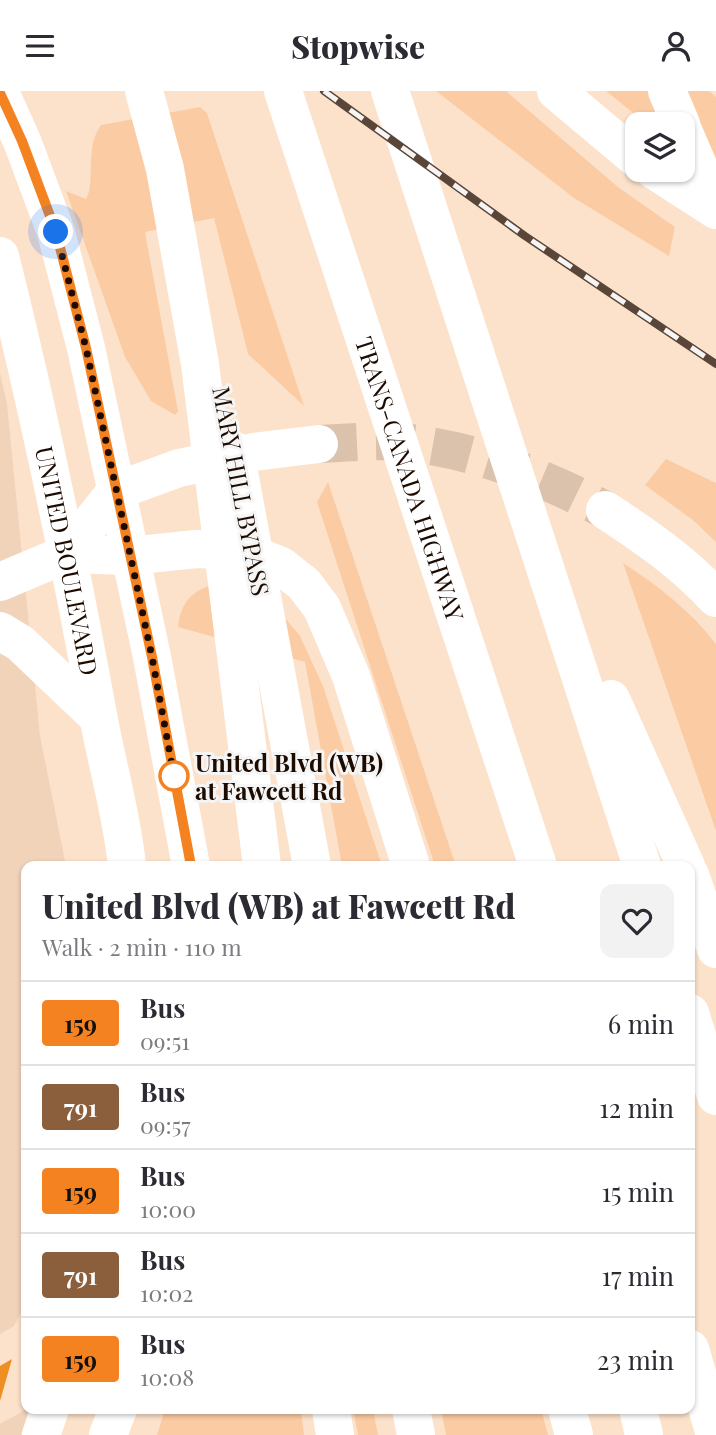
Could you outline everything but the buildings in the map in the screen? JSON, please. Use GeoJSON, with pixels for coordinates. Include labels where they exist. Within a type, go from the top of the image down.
{"type":"FeatureCollection","features":[{"type":"Feature","properties":{"kind":"main road","name":"TRANS-CANADA HIGHWAY"},"geometry":{"type":"LineString","coordinates":[[282,91],[531,856]]}},
{"type":"Feature","properties":{"kind":"main road"},"geometry":{"type":"LineString","coordinates":[[390,91],[640,861]]}},
{"type":"Feature","properties":{"kind":"main road"},"geometry":{"type":"LineString","coordinates":[[556,91],[625,149]]}},
{"type":"Feature","properties":{"kind":"main road"},"geometry":{"type":"LineString","coordinates":[[667,91],[676,112]]}},
{"type":"Feature","properties":{"kind":"main road"},"geometry":{"type":"LineString","coordinates":[[0,92],[22,141],[56,232],[86,348],[152,657],[190,861]]}},
{"type":"Feature","properties":{"kind":"main road","name":"MARY HILL BYPASS"},"geometry":{"type":"LineString","coordinates":[[149,105],[186,234],[214,348],[257,672],[311,861]]}},
{"type":"Feature","properties":{"kind":"main road"},"geometry":{"type":"LineString","coordinates":[[695,158],[716,209]]}},
{"type":"Feature","properties":{"kind":"main road"},"geometry":{"type":"LineString","coordinates":[[673,182],[716,209]]}},
{"type":"Feature","properties":{"kind":"main road","name":"UNITED BOULEVARD"},"geometry":{"type":"LineString","coordinates":[[0,256],[27,366],[82,620],[126,861]]}},
{"type":"Feature","properties":{"kind":"main road"},"geometry":{"type":"LineString","coordinates":[[66,554],[116,491],[179,468],[254,452],[319,444]]}},
{"type":"Feature","properties":{"kind":"main road"},"geometry":{"type":"LineString","coordinates":[[605,510],[674,558],[716,598]]}},
{"type":"Feature","properties":{"kind":"main road"},"geometry":{"type":"LineString","coordinates":[[535,532],[684,861]]}},
{"type":"Feature","properties":{"kind":"main road"},"geometry":{"type":"LineString","coordinates":[[0,582],[66,554],[129,556],[196,549],[241,553],[281,566],[304,584],[322,608],[342,653],[409,861]]}},
{"type":"Feature","properties":{"kind":"main road"},"geometry":{"type":"LineString","coordinates":[[0,631],[20,643],[98,717]]}},
{"type":"Feature","properties":{"kind":"main road"},"geometry":{"type":"LineString","coordinates":[[257,672],[262,861]]}},
{"type":"Feature","properties":{"kind":"main road"},"geometry":{"type":"LineString","coordinates":[[695,889],[716,949]]}},
{"type":"Feature","properties":{"kind":"main road"},"geometry":{"type":"LineString","coordinates":[[695,1029],[716,1095]]}},
{"type":"Feature","properties":{"kind":"main road"},"geometry":{"type":"LineString","coordinates":[[695,1366],[715,1435]]}},
{"type":"Feature","properties":{"kind":"main road"},"geometry":{"type":"LineString","coordinates":[[41,1435],[48,1414]]}},
{"type":"Feature","properties":{"kind":"main road"},"geometry":{"type":"LineString","coordinates":[[108,1435],[116,1414]]}},
{"type":"Feature","properties":{"kind":"main road"},"geometry":{"type":"LineString","coordinates":[[332,1414],[335,1435]]}},
{"type":"Feature","properties":{"kind":"main road"},"geometry":{"type":"LineString","coordinates":[[412,1414],[416,1435]]}},
{"type":"Feature","properties":{"kind":"main road"},"geometry":{"type":"LineString","coordinates":[[569,1414],[574,1435]]}},
{"type":"Feature","properties":{"kind":"main road"},"geometry":{"type":"LineString","coordinates":[[639,1414],[644,1435]]}},
{"type":"Feature","properties":{"kind":"shaded area"},"geometry":{"type":"Polygon","coordinates":[[[436,91],[506,91],[618,187],[675,227],[669,256],[574,198],[436,91]]]}},
{"type":"Feature","properties":{"kind":"shaded area"},"geometry":{"type":"Polygon","coordinates":[[[606,91],[709,91],[716,97],[716,174],[695,143],[695,112],[632,112],[606,91]]]}},
{"type":"Feature","properties":{"kind":"shaded area"},"geometry":{"type":"Polygon","coordinates":[[[200,107],[207,113],[304,406],[248,354],[214,218],[145,232],[178,411],[175,415],[151,401],[125,357],[66,191],[86,199],[93,144],[101,125],[200,107]]]}},
{"type":"Feature","properties":{"kind":"shaded area"},"geometry":{"type":"Polygon","coordinates":[[[0,373],[7,404],[40,736],[65,861],[21,861],[21,1313],[14,1326],[0,1334],[0,373]]]}},
{"type":"Feature","properties":{"kind":"shaded area"},"geometry":{"type":"Polygon","coordinates":[[[666,459],[716,483],[716,542],[694,521],[645,485],[666,459]]]}},
{"type":"Feature","properties":{"kind":"shaded area"},"geometry":{"type":"Polygon","coordinates":[[[328,482],[454,861],[433,861],[317,502],[328,482]]]}},
{"type":"Feature","properties":{"kind":"shaded area"},"geometry":{"type":"Polygon","coordinates":[[[623,563],[673,599],[716,644],[716,831],[623,563]]]}},
{"type":"Feature","properties":{"kind":"shaded area"},"geometry":{"type":"Polygon","coordinates":[[[224,582],[275,606],[300,636],[323,686],[380,861],[341,861],[305,662],[178,627],[187,601],[206,587],[224,582]]]}},
{"type":"Feature","properties":{"kind":"shaded area"},"geometry":{"type":"Polygon","coordinates":[[[12,1359],[0,1401],[0,1366],[12,1359]]]}},
{"type":"Feature","properties":{"kind":"shaded area"},"geometry":{"type":"Polygon","coordinates":[[[21,1412],[27,1414],[21,1435],[0,1435],[0,1424],[21,1412]]]}},
{"type":"Feature","properties":{"kind":"shaded area"},"geometry":{"type":"Polygon","coordinates":[[[163,1414],[302,1414],[304,1435],[157,1435],[163,1414]]]}},
{"type":"Feature","properties":{"kind":"shaded area"},"geometry":{"type":"Polygon","coordinates":[[[354,1414],[374,1414],[378,1435],[358,1435],[354,1414]]]}},
{"type":"Feature","properties":{"kind":"shaded area"},"geometry":{"type":"Polygon","coordinates":[[[442,1414],[542,1414],[548,1435],[446,1435],[442,1414]]]}},
{"type":"Feature","properties":{"kind":"tunnel"},"geometry":{"type":"LineString","coordinates":[[319,444],[391,441],[454,451],[532,475],[605,510]]}},
{"type":"Feature","properties":{"kind":"railway"},"geometry":{"type":"LineString","coordinates":[[324,91],[525,236],[716,364]]}},
{"type":"Feature","properties":{"kind":"bus line","name":"159"},"geometry":{"type":"LineString","coordinates":[[0,93],[22,141],[56,232],[86,348],[152,657],[190,861]]}},
{"type":"Feature","properties":{"kind":"place","name":"United Blvd (WB) at Fawcett Rd"},"geometry":{"type":"Point","coordinates":[174,776]}},
{"type":"Feature","properties":{"kind":"route"},"geometry":{"type":"LineString","coordinates":[[56,232],[86,348],[152,657],[174,776]]}}]}
